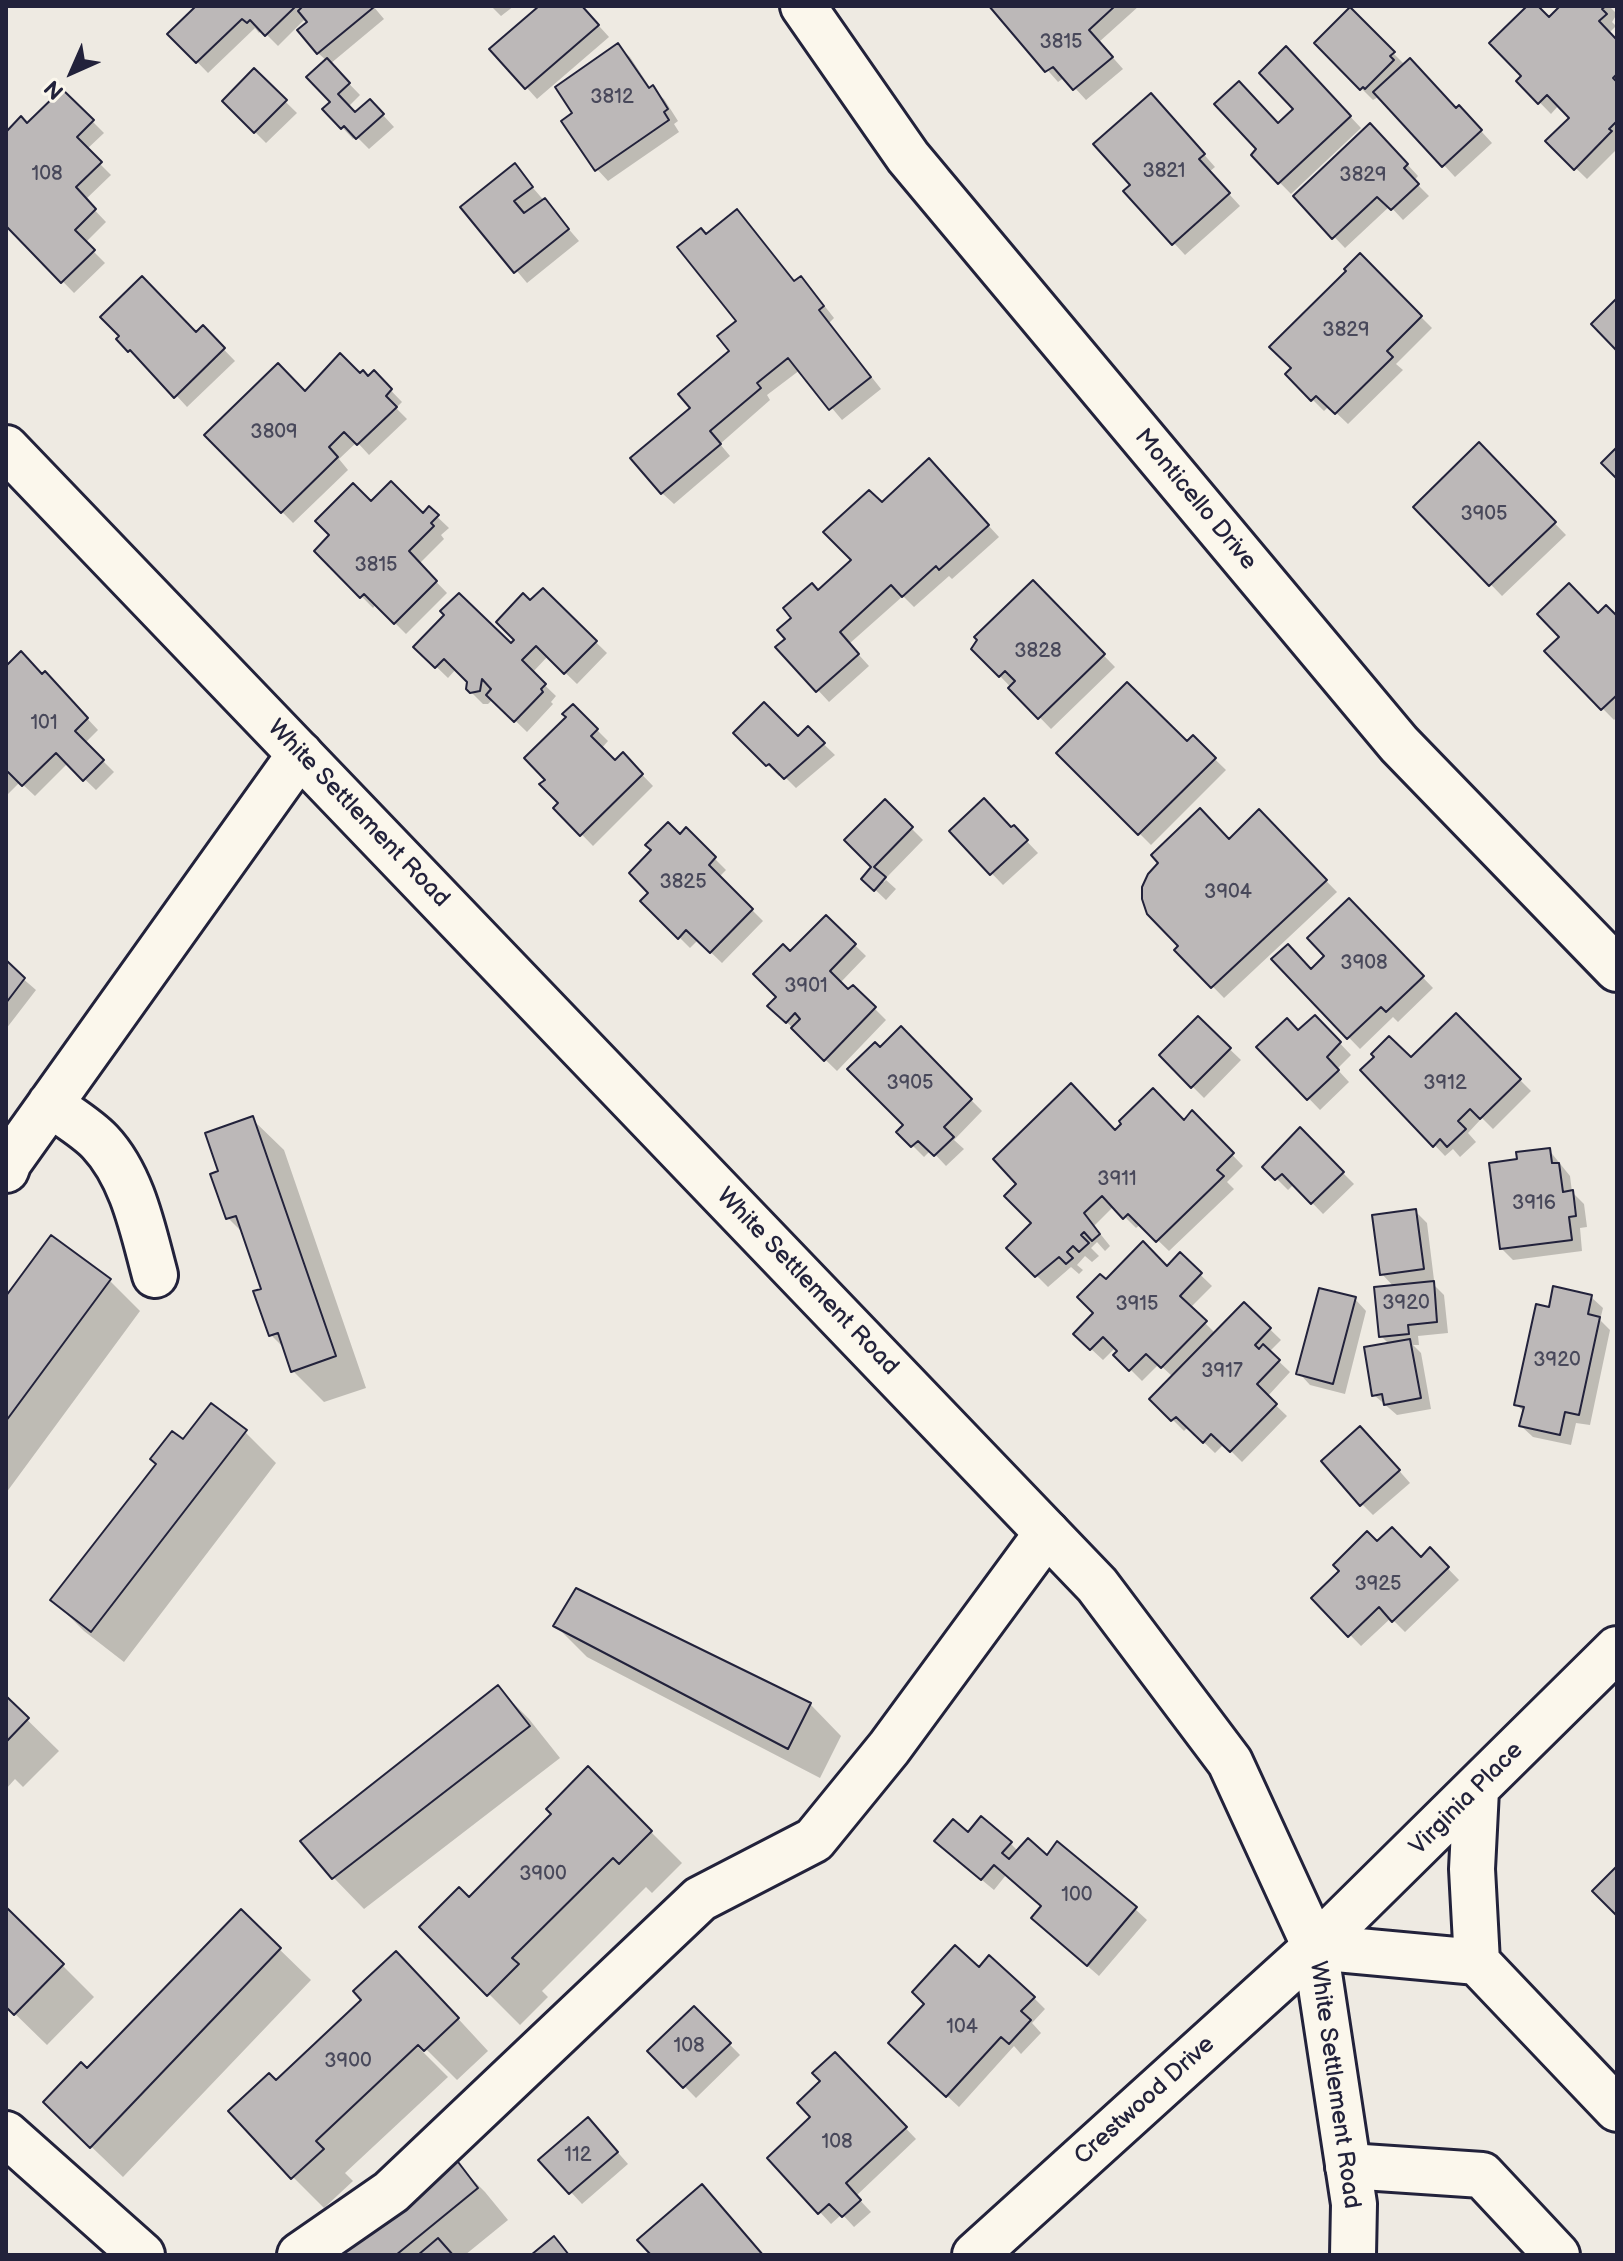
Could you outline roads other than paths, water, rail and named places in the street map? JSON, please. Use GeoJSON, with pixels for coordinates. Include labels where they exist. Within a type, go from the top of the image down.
{"type":"FeatureCollection","features":[{"type":"Feature","properties":{"kind":"street","name":"Monticello Drive"},"geometry":{"type":"LineString","coordinates":[[803,6],[908,157],[1399,744],[1617,969]]}},
{"type":"Feature","properties":{"kind":"street","name":"White Settlement Road"},"geometry":{"type":"LineString","coordinates":[[6,448],[1097,1585],[1230,1762],[1315,1947],[1354,2204],[1353,2255]]}},
{"type":"Feature","properties":{"kind":"street"},"geometry":{"type":"LineString","coordinates":[[6,1170],[300,754]]}},
{"type":"Feature","properties":{"kind":"street"},"geometry":{"type":"LineString","coordinates":[[50,1104],[100,1142],[119,1168],[136,1210],[155,1275]]}},
{"type":"Feature","properties":{"kind":"street"},"geometry":{"type":"LineString","coordinates":[[300,2255],[391,2192],[700,1899],[814,1840],[889,1748],[1047,1533]]}},
{"type":"Feature","properties":{"kind":"street","name":"Virginia Place"},"geometry":{"type":"LineString","coordinates":[[1315,1947],[1617,1649]]}},
{"type":"Feature","properties":{"kind":"street"},"geometry":{"type":"LineString","coordinates":[[1476,1790],[1472,1869],[1477,1962],[1617,2109]]}},
{"type":"Feature","properties":{"kind":"street"},"geometry":{"type":"LineString","coordinates":[[1315,1947],[1477,1962]]}},
{"type":"Feature","properties":{"kind":"street","name":"Crestwood Drive"},"geometry":{"type":"LineString","coordinates":[[975,2255],[1315,1947]]}},
{"type":"Feature","properties":{"kind":"street"},"geometry":{"type":"LineString","coordinates":[[6,2134],[142,2255]]}},
{"type":"Feature","properties":{"kind":"street"},"geometry":{"type":"LineString","coordinates":[[1348,2166],[1482,2175],[1557,2255]]}}]}
